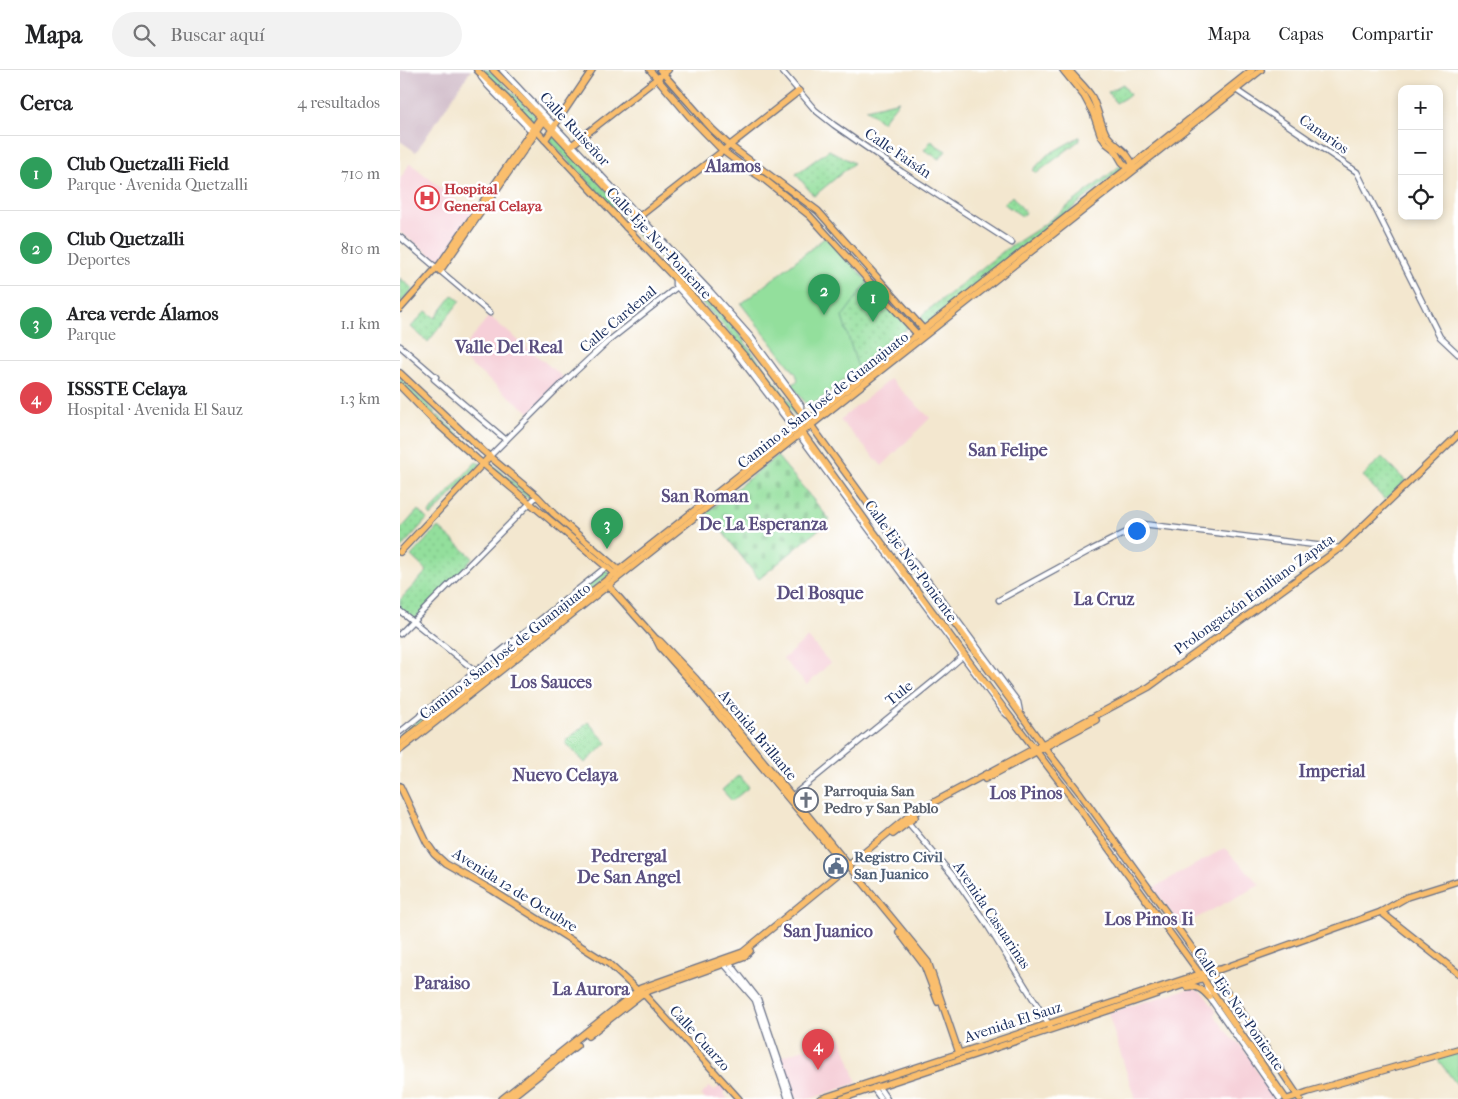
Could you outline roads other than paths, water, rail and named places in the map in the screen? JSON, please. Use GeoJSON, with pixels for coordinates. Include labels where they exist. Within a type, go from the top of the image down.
{"type":"FeatureCollection","features":[{"type":"Feature","properties":{"kind":"main road","name":"Calle Eje Nor-Poniente"},"geometry":{"type":"LineString","coordinates":[[476,70],[482,74],[676,278],[748,360],[963,656],[1092,825],[1203,978],[1287,1099]]}},
{"type":"Feature","properties":{"kind":"main road","name":"Calle Eje Nor-Poniente"},"geometry":{"type":"LineString","coordinates":[[493,70],[542,120],[553,128],[638,217],[742,334],[811,423],[1162,908],[1239,1008],[1299,1097]]}},
{"type":"Feature","properties":{"kind":"main road"},"geometry":{"type":"LineString","coordinates":[[545,140],[592,70]]}},
{"type":"Feature","properties":{"kind":"main road"},"geometry":{"type":"LineString","coordinates":[[650,70],[689,116],[723,151],[765,180],[809,215],[920,336]]}},
{"type":"Feature","properties":{"kind":"main road"},"geometry":{"type":"LineString","coordinates":[[1063,70],[1084,96],[1093,113],[1101,136],[1106,143],[1120,153],[1129,156],[1132,169]]}},
{"type":"Feature","properties":{"kind":"main road"},"geometry":{"type":"LineString","coordinates":[[1069,70],[1092,97],[1107,135],[1120,153],[1122,162],[1132,169]]}},
{"type":"Feature","properties":{"kind":"main road","name":"Camino a San José de Guanajuato"},"geometry":{"type":"LineString","coordinates":[[1132,169],[1252,70]]}},
{"type":"Feature","properties":{"kind":"main road","name":"Camino a San José de Guanajuato"},"geometry":{"type":"LineString","coordinates":[[400,748],[483,677],[619,574],[1132,169],[1261,70]]}},
{"type":"Feature","properties":{"kind":"main road"},"geometry":{"type":"LineString","coordinates":[[572,145],[657,79],[664,71],[712,129],[729,145],[818,211],[926,332]]}},
{"type":"Feature","properties":{"kind":"main road"},"geometry":{"type":"LineString","coordinates":[[626,227],[799,92]]}},
{"type":"Feature","properties":{"kind":"main road"},"geometry":{"type":"LineString","coordinates":[[400,309],[439,270],[542,120]]}},
{"type":"Feature","properties":{"kind":"main road"},"geometry":{"type":"LineString","coordinates":[[400,373],[490,456],[537,496],[619,574]]}},
{"type":"Feature","properties":{"kind":"main road"},"geometry":{"type":"LineString","coordinates":[[400,386],[483,464],[606,567],[619,574]]}},
{"type":"Feature","properties":{"kind":"main road","name":"Camino a San José de Guanajuato"},"geometry":{"type":"LineString","coordinates":[[619,574],[790,435],[800,432]]}},
{"type":"Feature","properties":{"kind":"main road","name":"Prolongación Emiliano Zapata"},"geometry":{"type":"LineString","coordinates":[[1044,746],[1149,687],[1341,549],[1458,435]]}},
{"type":"Feature","properties":{"kind":"main road","name":"Prolongación Emiliano Zapata"},"geometry":{"type":"LineString","coordinates":[[1044,746],[1152,689],[1341,549],[1458,440]]}},
{"type":"Feature","properties":{"kind":"main road"},"geometry":{"type":"LineString","coordinates":[[400,554],[490,456]]}},
{"type":"Feature","properties":{"kind":"main road","name":"Camino a San José de Guanajuato"},"geometry":{"type":"LineString","coordinates":[[400,748],[606,584]]}},
{"type":"Feature","properties":{"kind":"main road","name":"Avenida Brillante"},"geometry":{"type":"LineString","coordinates":[[606,584],[656,639],[660,647],[928,962],[957,1053]]}},
{"type":"Feature","properties":{"kind":"main road"},"geometry":{"type":"LineString","coordinates":[[1012,719],[1021,713]]}},
{"type":"Feature","properties":{"kind":"main road"},"geometry":{"type":"LineString","coordinates":[[502,1099],[650,984],[726,961],[743,952],[906,821],[1044,746]]}},
{"type":"Feature","properties":{"kind":"main road","name":"Avenida 12 de Octubre"},"geometry":{"type":"LineString","coordinates":[[400,786],[427,843],[434,853],[446,864],[492,890],[609,964],[640,991]]}},
{"type":"Feature","properties":{"kind":"main road"},"geometry":{"type":"LineString","coordinates":[[1092,825],[1098,823],[1099,820]]}},
{"type":"Feature","properties":{"kind":"main road"},"geometry":{"type":"LineString","coordinates":[[1098,834],[1099,830],[1105,829]]}},
{"type":"Feature","properties":{"kind":"main road"},"geometry":{"type":"LineString","coordinates":[[1132,881],[1144,892],[1150,891]]}},
{"type":"Feature","properties":{"kind":"main road","name":"Avenida El Sauz"},"geometry":{"type":"LineString","coordinates":[[1157,991],[1173,989],[1203,978],[1220,969],[1381,912],[1407,898],[1458,881]]}},
{"type":"Feature","properties":{"kind":"main road"},"geometry":{"type":"LineString","coordinates":[[1146,900],[1151,897],[1162,908]]}},
{"type":"Feature","properties":{"kind":"main road"},"geometry":{"type":"LineString","coordinates":[[1381,912],[1458,973]]}},
{"type":"Feature","properties":{"kind":"main road"},"geometry":{"type":"LineString","coordinates":[[609,964],[613,958]]}},
{"type":"Feature","properties":{"kind":"main road","name":"Avenida El Sauz"},"geometry":{"type":"LineString","coordinates":[[841,1099],[1052,1029],[1112,1006],[1203,978]]}},
{"type":"Feature","properties":{"kind":"main road"},"geometry":{"type":"LineString","coordinates":[[1173,989],[1178,990],[1193,986],[1203,990],[1209,997]]}},
{"type":"Feature","properties":{"kind":"main road"},"geometry":{"type":"LineString","coordinates":[[509,1099],[640,991]]}},
{"type":"Feature","properties":{"kind":"main road","name":"Calle Cuarzo"},"geometry":{"type":"LineString","coordinates":[[640,991],[739,1099]]}},
{"type":"Feature","properties":{"kind":"main road","name":"Avenida El Sauz"},"geometry":{"type":"LineString","coordinates":[[820,1099],[1048,1024],[1112,1006]]}},
{"type":"Feature","properties":{"kind":"main road"},"geometry":{"type":"LineString","coordinates":[[1287,1099],[1299,1097],[1308,1092],[1458,1048]]}},
{"type":"Feature","properties":{"kind":"main road"},"geometry":{"type":"LineString","coordinates":[[1305,1099],[1308,1092]]}},
{"type":"Feature","properties":{"kind":"street","name":"Calle Ruiseñor"},"geometry":{"type":"LineString","coordinates":[[502,70],[553,128],[572,145],[638,217]]}},
{"type":"Feature","properties":{"kind":"street","name":"Calle Faisán"},"geometry":{"type":"LineString","coordinates":[[781,70],[815,110],[834,125],[902,172],[1012,243]]}},
{"type":"Feature","properties":{"kind":"street","name":"Canarios"},"geometry":{"type":"LineString","coordinates":[[1236,90],[1357,172],[1440,337],[1458,354]]}},
{"type":"Feature","properties":{"kind":"street"},"geometry":{"type":"LineString","coordinates":[[400,236],[490,313]]}},
{"type":"Feature","properties":{"kind":"street"},"geometry":{"type":"LineString","coordinates":[[676,278],[675,284],[677,287],[744,362],[791,425],[790,435]]}},
{"type":"Feature","properties":{"kind":"street","name":"Calle Cardenal"},"geometry":{"type":"LineString","coordinates":[[490,456],[606,343],[677,287]]}},
{"type":"Feature","properties":{"kind":"street"},"geometry":{"type":"LineString","coordinates":[[400,346],[506,440]]}},
{"type":"Feature","properties":{"kind":"street"},"geometry":{"type":"LineString","coordinates":[[400,634],[537,496]]}},
{"type":"Feature","properties":{"kind":"street"},"geometry":{"type":"LineString","coordinates":[[999,600],[1143,524],[1341,549]]}},
{"type":"Feature","properties":{"kind":"street"},"geometry":{"type":"LineString","coordinates":[[400,732],[606,567]]}},
{"type":"Feature","properties":{"kind":"street"},"geometry":{"type":"LineString","coordinates":[[400,611],[483,677]]}},
{"type":"Feature","properties":{"kind":"street","name":"Tule"},"geometry":{"type":"LineString","coordinates":[[790,798],[963,656]]}},
{"type":"Feature","properties":{"kind":"street"},"geometry":{"type":"LineString","coordinates":[[400,786],[403,786],[408,798],[412,799]]}},
{"type":"Feature","properties":{"kind":"street","name":"Avenida Casuarinas"},"geometry":{"type":"LineString","coordinates":[[906,821],[954,877],[981,916],[1052,1029]]}},
{"type":"Feature","properties":{"kind":"street"},"geometry":{"type":"LineString","coordinates":[[726,961],[755,1000],[788,1099]]}},
{"type":"Feature","properties":{"kind":"street"},"geometry":{"type":"LineString","coordinates":[[726,961],[758,999],[792,1099]]}},
{"type":"Feature","properties":{"kind":"street"},"geometry":{"type":"LineString","coordinates":[[1203,978],[1209,997],[1280,1099]]}},
{"type":"Feature","properties":{"kind":"street"},"geometry":{"type":"LineString","coordinates":[[872,1081],[881,1099]]}},
{"type":"Feature","properties":{"kind":"street"},"geometry":{"type":"LineString","coordinates":[[876,1088],[887,1099]]}},
{"type":"Feature","properties":{"kind":"place","name":"Hospital General Celaya"},"geometry":{"type":"Point","coordinates":[427,198]}},
{"type":"Feature","properties":{"kind":"place","name":"Club Quetzalli"},"geometry":{"type":"Point","coordinates":[824,315]}},
{"type":"Feature","properties":{"kind":"place","name":"Club Quetzalli Field"},"geometry":{"type":"Point","coordinates":[873,322]}},
{"type":"Feature","properties":{"kind":"place","name":"Area verde Álamos"},"geometry":{"type":"Point","coordinates":[607,549]}},
{"type":"Feature","properties":{"kind":"place","name":"Parroquia San Pedro y San Pablo"},"geometry":{"type":"Point","coordinates":[806,800]}},
{"type":"Feature","properties":{"kind":"place","name":"Registro Civil San Juanico"},"geometry":{"type":"Point","coordinates":[836,866]}},
{"type":"Feature","properties":{"kind":"place","name":"ISSSTE Celaya"},"geometry":{"type":"Point","coordinates":[818,1070]}},
{"type":"Feature","properties":{"kind":"district","name":"Alamos"},"geometry":{"type":"Point","coordinates":[733,166]}},
{"type":"Feature","properties":{"kind":"district","name":"Valle Del Real"},"geometry":{"type":"Point","coordinates":[509,347]}},
{"type":"Feature","properties":{"kind":"district","name":"San Felipe"},"geometry":{"type":"Point","coordinates":[1008,450]}},
{"type":"Feature","properties":{"kind":"district","name":"San Roman"},"geometry":{"type":"Point","coordinates":[705,496]}},
{"type":"Feature","properties":{"kind":"district","name":"De La Esperanza"},"geometry":{"type":"Point","coordinates":[763,524]}},
{"type":"Feature","properties":{"kind":"district","name":"Del Bosque"},"geometry":{"type":"Point","coordinates":[820,593]}},
{"type":"Feature","properties":{"kind":"district","name":"La Cruz"},"geometry":{"type":"Point","coordinates":[1104,599]}},
{"type":"Feature","properties":{"kind":"district","name":"Los Sauces"},"geometry":{"type":"Point","coordinates":[551,682]}},
{"type":"Feature","properties":{"kind":"district","name":"Imperial"},"geometry":{"type":"Point","coordinates":[1332,771]}},
{"type":"Feature","properties":{"kind":"district","name":"Nuevo Celaya"},"geometry":{"type":"Point","coordinates":[565,775]}},
{"type":"Feature","properties":{"kind":"district","name":"Los Pinos"},"geometry":{"type":"Point","coordinates":[1026,793]}},
{"type":"Feature","properties":{"kind":"district","name":"Pedrergal De San Angel"},"geometry":{"type":"Point","coordinates":[629,866]}},
{"type":"Feature","properties":{"kind":"district","name":"Los Pinos Ii"},"geometry":{"type":"Point","coordinates":[1149,919]}},
{"type":"Feature","properties":{"kind":"district","name":"San Juanico"},"geometry":{"type":"Point","coordinates":[828,931]}},
{"type":"Feature","properties":{"kind":"district","name":"Paraiso"},"geometry":{"type":"Point","coordinates":[442,983]}},
{"type":"Feature","properties":{"kind":"district","name":"La Aurora"},"geometry":{"type":"Point","coordinates":[591,989]}}]}
